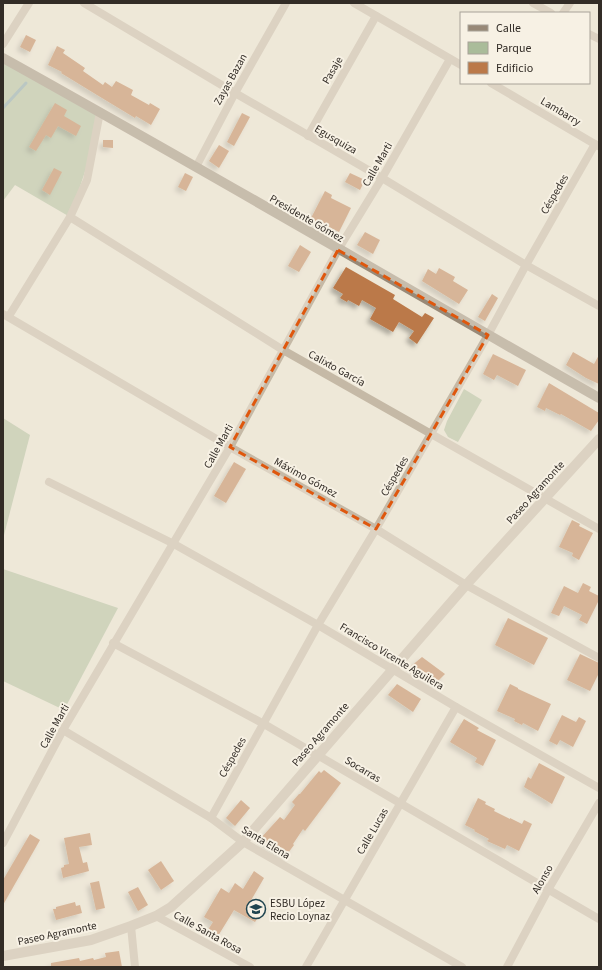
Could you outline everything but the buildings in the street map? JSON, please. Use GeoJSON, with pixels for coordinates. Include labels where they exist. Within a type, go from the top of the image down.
{"type":"FeatureCollection","features":[{"type":"Feature","properties":{"kind":"main road","name":"Presidente Gómez"},"geometry":{"type":"LineString","coordinates":[[3,58],[196,166],[338,250],[599,398]]}},
{"type":"Feature","properties":{"kind":"street"},"geometry":{"type":"LineString","coordinates":[[3,44],[29,3]]}},
{"type":"Feature","properties":{"kind":"street","name":"Egusquiza"},"geometry":{"type":"LineString","coordinates":[[84,3],[234,93],[382,178],[526,265],[599,306]]}},
{"type":"Feature","properties":{"kind":"street","name":"Zayas Bazan"},"geometry":{"type":"LineString","coordinates":[[196,166],[234,93],[286,3]]}},
{"type":"Feature","properties":{"kind":"street"},"geometry":{"type":"LineString","coordinates":[[354,3],[460,64]]}},
{"type":"Feature","properties":{"kind":"street"},"geometry":{"type":"LineString","coordinates":[[533,3],[549,12]]}},
{"type":"Feature","properties":{"kind":"street"},"geometry":{"type":"LineString","coordinates":[[565,12],[570,3]]}},
{"type":"Feature","properties":{"kind":"street","name":"Pasaje"},"geometry":{"type":"LineString","coordinates":[[308,136],[376,16]]}},
{"type":"Feature","properties":{"kind":"street"},"geometry":{"type":"LineString","coordinates":[[590,34],[599,39]]}},
{"type":"Feature","properties":{"kind":"street","name":"Calle Marti"},"geometry":{"type":"LineString","coordinates":[[3,843],[63,730],[230,447],[338,250],[382,178],[450,59]]}},
{"type":"Feature","properties":{"kind":"street","name":"Lambarry"},"geometry":{"type":"LineString","coordinates":[[493,84],[597,145]]}},
{"type":"Feature","properties":{"kind":"street"},"geometry":{"type":"LineString","coordinates":[[6,315],[70,217],[86,180],[100,112]]}},
{"type":"Feature","properties":{"kind":"street","name":"Céspedes"},"geometry":{"type":"LineString","coordinates":[[211,818],[318,625],[376,529],[488,336],[526,265],[597,145]]}},
{"type":"Feature","properties":{"kind":"street","name":"Calixto García"},"geometry":{"type":"LineString","coordinates":[[70,217],[283,350],[599,529]]}},
{"type":"Feature","properties":{"kind":"street","name":"Máximo Gómez"},"geometry":{"type":"LineString","coordinates":[[6,315],[230,447],[376,529],[466,585],[599,658]]}},
{"type":"Feature","properties":{"kind":"street","name":"Paseo Agramonte"},"geometry":{"type":"LineString","coordinates":[[3,956],[91,940],[156,916],[171,908],[243,842],[466,585],[599,439]]}},
{"type":"Feature","properties":{"kind":"street","name":"Francisco Vicente Aguilera"},"geometry":{"type":"LineString","coordinates":[[49,482],[174,544],[318,625],[456,707],[599,788]]}},
{"type":"Feature","properties":{"kind":"street","name":"Socarras"},"geometry":{"type":"LineString","coordinates":[[113,643],[264,724],[599,919]]}},
{"type":"Feature","properties":{"kind":"street","name":"Calle Lucas"},"geometry":{"type":"LineString","coordinates":[[306,967],[456,707]]}},
{"type":"Feature","properties":{"kind":"street","name":"Santa Elena"},"geometry":{"type":"LineString","coordinates":[[63,730],[211,818],[243,842],[462,967]]}},
{"type":"Feature","properties":{"kind":"street","name":"Alonso"},"geometry":{"type":"LineString","coordinates":[[507,967],[548,890],[599,803]]}},
{"type":"Feature","properties":{"kind":"street","name":"Calle Santa Rosa"},"geometry":{"type":"LineString","coordinates":[[156,916],[250,967]]}},
{"type":"Feature","properties":{"kind":"street"},"geometry":{"type":"LineString","coordinates":[[131,926],[135,967]]}},
{"type":"Feature","properties":{"kind":"highlighted area"},"geometry":{"type":"Polygon","coordinates":[[[338,250],[488,335],[376,529],[230,447],[338,250]]]}},
{"type":"Feature","properties":{"kind":"green space"},"geometry":{"type":"Polygon","coordinates":[[[3,57],[104,114],[70,217],[15,185],[3,201],[3,57]]]}},
{"type":"Feature","properties":{"kind":"green space"},"geometry":{"type":"Polygon","coordinates":[[[464,389],[482,400],[458,442],[448,437],[444,430],[447,421],[464,389]]]}},
{"type":"Feature","properties":{"kind":"green space"},"geometry":{"type":"Polygon","coordinates":[[[3,418],[30,435],[3,539],[3,418]]]}},
{"type":"Feature","properties":{"kind":"green space"},"geometry":{"type":"Polygon","coordinates":[[[3,569],[118,608],[64,710],[3,681],[3,569]]]}},
{"type":"Feature","properties":{"kind":"waterway"},"geometry":{"type":"LineString","coordinates":[[3,108],[26,83]]}},
{"type":"Feature","properties":{"kind":"place","name":"ESBU López Recio Loynaz"},"geometry":{"type":"Point","coordinates":[256,909]}}]}
